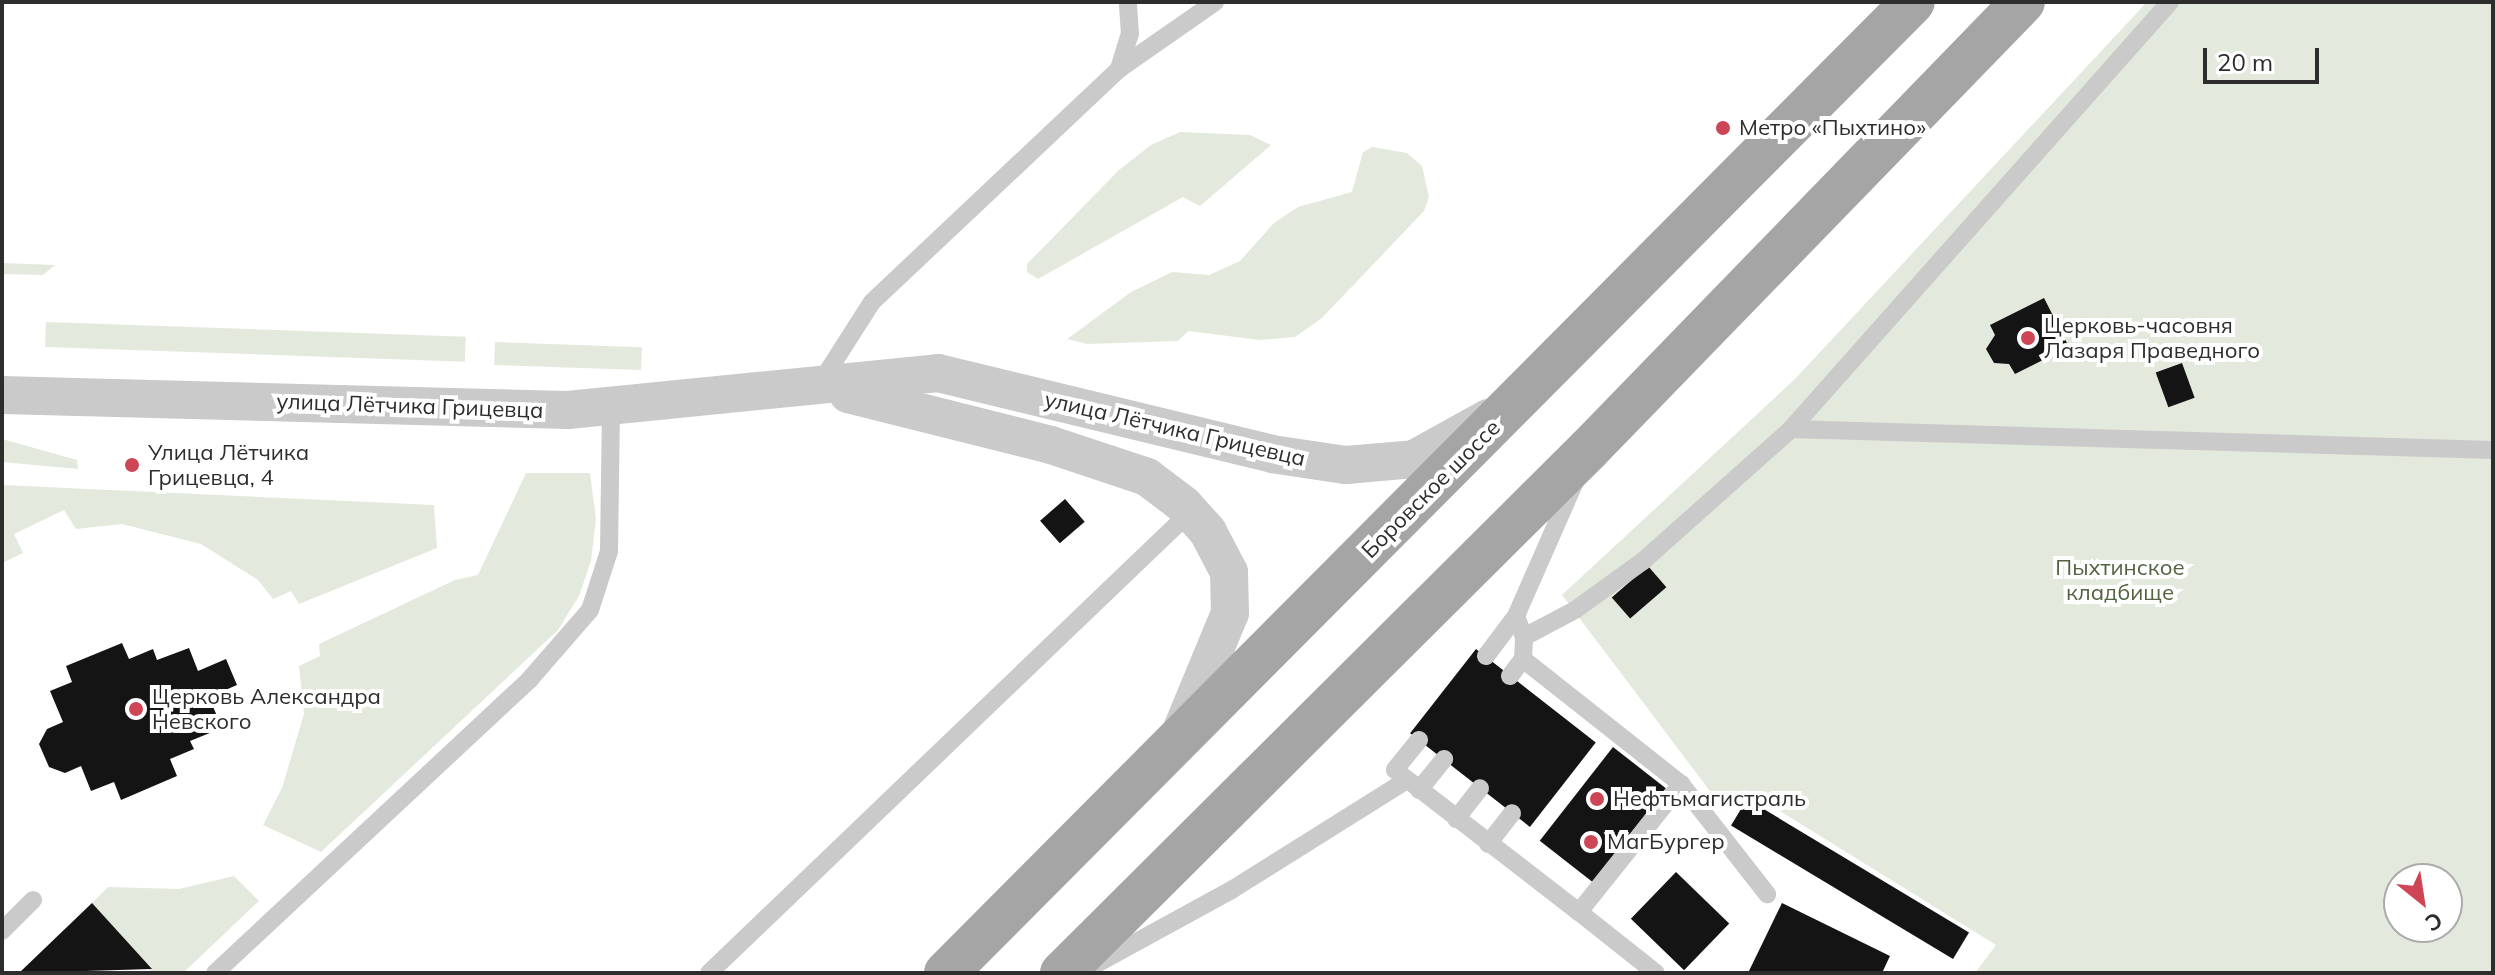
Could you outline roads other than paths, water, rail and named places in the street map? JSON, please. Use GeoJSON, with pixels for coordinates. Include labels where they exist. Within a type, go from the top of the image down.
{"type":"FeatureCollection","features":[{"type":"Feature","properties":{"kind":"main road","name":"Боровское шоссе"},"geometry":{"type":"LineString","coordinates":[[946,973],[1520,401],[1913,2]]}},
{"type":"Feature","properties":{"kind":"main road"},"geometry":{"type":"LineString","coordinates":[[1062,973],[1589,449],[2023,2]]}},
{"type":"Feature","properties":{"kind":"street","name":"улица Лётчика Грицевца"},"geometry":{"type":"LineString","coordinates":[[2,395],[611,408],[938,373],[1272,454],[1346,465],[1414,459],[1520,401]]}},
{"type":"Feature","properties":{"kind":"street","name":"улица Лётчика Грицевца"},"geometry":{"type":"LineString","coordinates":[[818,388],[1051,445],[1147,477],[1190,512],[1208,532],[1229,572],[1230,613],[1174,747]]}},
{"type":"Feature","properties":{"kind":"lane"},"geometry":{"type":"LineString","coordinates":[[1119,69],[1130,34],[1128,2]]}},
{"type":"Feature","properties":{"kind":"lane"},"geometry":{"type":"LineString","coordinates":[[818,388],[872,302],[1119,69],[1215,2]]}},
{"type":"Feature","properties":{"kind":"lane"},"geometry":{"type":"LineString","coordinates":[[1524,637],[1575,610],[1643,561],[1791,429],[2170,2]]}},
{"type":"Feature","properties":{"kind":"lane"},"geometry":{"type":"LineString","coordinates":[[215,973],[530,679],[590,610],[609,551],[611,408]]}},
{"type":"Feature","properties":{"kind":"lane"},"geometry":{"type":"LineString","coordinates":[[1791,429],[2493,450]]}},
{"type":"Feature","properties":{"kind":"lane"},"geometry":{"type":"LineString","coordinates":[[1486,656],[1516,616],[1589,449]]}},
{"type":"Feature","properties":{"kind":"lane"},"geometry":{"type":"LineString","coordinates":[[709,973],[1190,512]]}},
{"type":"Feature","properties":{"kind":"lane"},"geometry":{"type":"LineString","coordinates":[[1510,676],[1523,659],[1524,637],[1516,616]]}},
{"type":"Feature","properties":{"kind":"lane"},"geometry":{"type":"LineString","coordinates":[[1523,659],[1681,784],[1767,894]]}},
{"type":"Feature","properties":{"kind":"lane"},"geometry":{"type":"LineString","coordinates":[[1547,705],[1560,689]]}},
{"type":"Feature","properties":{"kind":"lane"},"geometry":{"type":"LineString","coordinates":[[1579,730],[1591,714]]}},
{"type":"Feature","properties":{"kind":"lane"},"geometry":{"type":"LineString","coordinates":[[1419,740],[1395,770],[1656,973]]}},
{"type":"Feature","properties":{"kind":"lane"},"geometry":{"type":"LineString","coordinates":[[1080,973],[1413,785],[1444,759]]}},
{"type":"Feature","properties":{"kind":"lane"},"geometry":{"type":"LineString","coordinates":[[1579,912],[1681,784]]}},
{"type":"Feature","properties":{"kind":"lane"},"geometry":{"type":"LineString","coordinates":[[1456,819],[1480,788]]}},
{"type":"Feature","properties":{"kind":"lane"},"geometry":{"type":"LineString","coordinates":[[1488,844],[1512,813]]}},
{"type":"Feature","properties":{"kind":"lane"},"geometry":{"type":"LineString","coordinates":[[2,931],[33,900]]}},
{"type":"Feature","properties":{"kind":"place","name":"Метро «Пыхтино»"},"geometry":{"type":"Point","coordinates":[1723,128]}},
{"type":"Feature","properties":{"kind":"place","name":"Церковь-часовня Лазаря Праведного"},"geometry":{"type":"Point","coordinates":[2028,338]}},
{"type":"Feature","properties":{"kind":"place","name":"Улица Лётчика Грицевца, 4"},"geometry":{"type":"Point","coordinates":[132,465]}},
{"type":"Feature","properties":{"kind":"place","name":"Церковь Александра Невского"},"geometry":{"type":"Point","coordinates":[136,709]}},
{"type":"Feature","properties":{"kind":"place","name":"Нефтьмагистраль"},"geometry":{"type":"Point","coordinates":[1597,799]}},
{"type":"Feature","properties":{"kind":"place","name":"МагБургер"},"geometry":{"type":"Point","coordinates":[1591,842]}},
{"type":"Feature","properties":{"kind":"park label","name":"Пыхтинское кладбище"},"geometry":{"type":"Point","coordinates":[2120,580]}}]}
